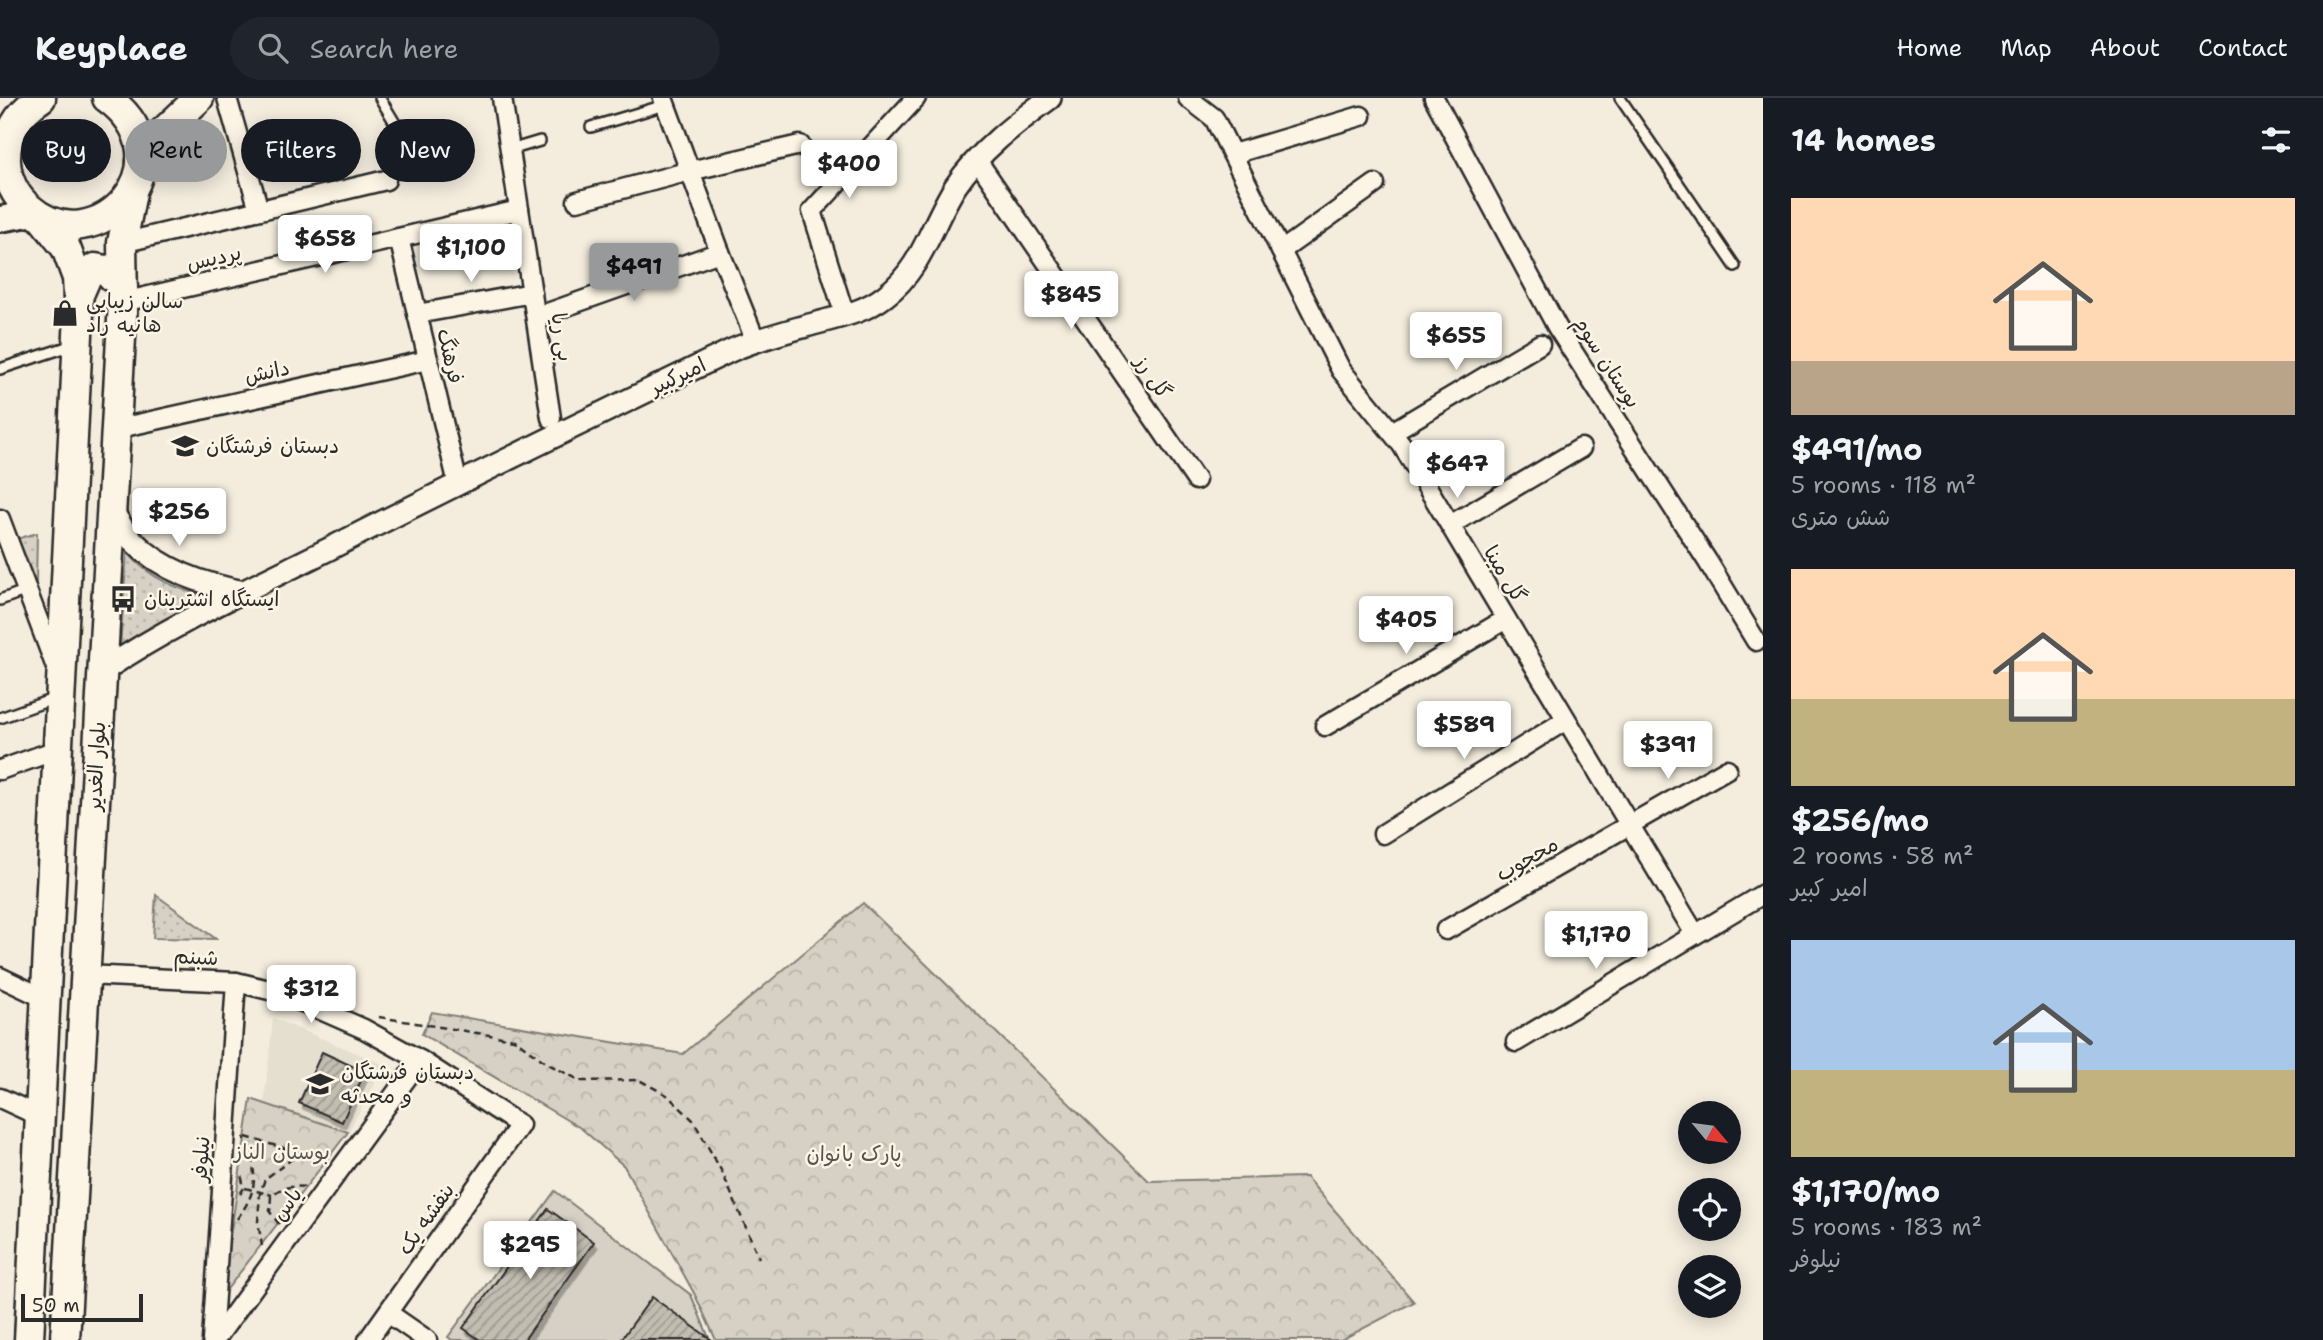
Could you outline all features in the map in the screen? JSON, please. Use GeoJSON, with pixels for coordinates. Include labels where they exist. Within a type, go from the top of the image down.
{"type":"FeatureCollection","features":[{"type":"Feature","properties":{"kind":"main road"},"geometry":{"type":"LineString","coordinates":[[107,98],[121,108],[130,119]]}},
{"type":"Feature","properties":{"kind":"main road"},"geometry":{"type":"LineString","coordinates":[[176,119],[198,98]]}},
{"type":"Feature","properties":{"kind":"main road"},"geometry":{"type":"LineString","coordinates":[[3,173],[8,141],[19,112]]}},
{"type":"Feature","properties":{"kind":"main road","name":"بلوار الغدیر"},"geometry":{"type":"LineString","coordinates":[[3,173],[19,198],[38,215],[66,248],[77,278],[78,297],[62,689],[29,1340]]}},
{"type":"Feature","properties":{"kind":"main road","name":"بلوار الغدیر"},"geometry":{"type":"LineString","coordinates":[[65,1340],[123,295],[122,243],[132,192],[137,182]]}},
{"type":"Feature","properties":{"kind":"main road"},"geometry":{"type":"LineString","coordinates":[[0,219],[38,215],[61,224],[81,225],[101,219],[118,208],[132,192]]}},
{"type":"Feature","properties":{"kind":"main road"},"geometry":{"type":"LineString","coordinates":[[78,297],[88,274],[95,268],[106,270],[123,295]]}},
{"type":"Feature","properties":{"kind":"street"},"geometry":{"type":"LineString","coordinates":[[227,98],[257,204]]}},
{"type":"Feature","properties":{"kind":"street","name":"بی ریا"},"geometry":{"type":"LineString","coordinates":[[502,98],[551,418]]}},
{"type":"Feature","properties":{"kind":"street"},"geometry":{"type":"LineString","coordinates":[[845,316],[812,211],[916,98]]}},
{"type":"Feature","properties":{"kind":"street","name":"امیرکبیر"},"geometry":{"type":"LineString","coordinates":[[101,672],[147,643],[244,592],[738,348],[845,316],[884,297],[904,280],[922,253],[951,194],[977,160],[1021,119],[1050,98]]}},
{"type":"Feature","properties":{"kind":"street","name":"گل مینا"},"geometry":{"type":"LineString","coordinates":[[1188,98],[1214,118],[1341,370],[1402,445],[1695,934]]}},
{"type":"Feature","properties":{"kind":"street","name":"بوستان سوم"},"geometry":{"type":"LineString","coordinates":[[1434,98],[1557,327],[1759,639]]}},
{"type":"Feature","properties":{"kind":"street"},"geometry":{"type":"LineString","coordinates":[[664,102],[756,342]]}},
{"type":"Feature","properties":{"kind":"street"},"geometry":{"type":"LineString","coordinates":[[1233,154],[1361,116]]}},
{"type":"Feature","properties":{"kind":"street"},"geometry":{"type":"LineString","coordinates":[[577,201],[800,145]]}},
{"type":"Feature","properties":{"kind":"street","name":"گل رز"},"geometry":{"type":"LineString","coordinates":[[977,160],[1196,480]]}},
{"type":"Feature","properties":{"kind":"street"},"geometry":{"type":"LineString","coordinates":[[122,243],[257,204],[375,182]]}},
{"type":"Feature","properties":{"kind":"street"},"geometry":{"type":"LineString","coordinates":[[1282,251],[1375,184]]}},
{"type":"Feature","properties":{"kind":"street","name":"پردیس"},"geometry":{"type":"LineString","coordinates":[[123,295],[399,238],[519,210]]}},
{"type":"Feature","properties":{"kind":"street","name":"فرهنگ"},"geometry":{"type":"LineString","coordinates":[[399,238],[458,484]]}},
{"type":"Feature","properties":{"kind":"street"},"geometry":{"type":"LineString","coordinates":[[536,317],[720,252]]}},
{"type":"Feature","properties":{"kind":"street"},"geometry":{"type":"LineString","coordinates":[[417,314],[532,293]]}},
{"type":"Feature","properties":{"kind":"street"},"geometry":{"type":"LineString","coordinates":[[1392,432],[1541,344]]}},
{"type":"Feature","properties":{"kind":"street","name":"دانش"},"geometry":{"type":"LineString","coordinates":[[115,429],[428,360]]}},
{"type":"Feature","properties":{"kind":"street"},"geometry":{"type":"LineString","coordinates":[[1450,525],[1581,447]]}},
{"type":"Feature","properties":{"kind":"street"},"geometry":{"type":"LineString","coordinates":[[111,509],[132,540],[163,563],[184,576],[244,592]]}},
{"type":"Feature","properties":{"kind":"street"},"geometry":{"type":"LineString","coordinates":[[1,523],[62,689]]}},
{"type":"Feature","properties":{"kind":"street"},"geometry":{"type":"LineString","coordinates":[[1325,726],[1506,619]]}},
{"type":"Feature","properties":{"kind":"street"},"geometry":{"type":"LineString","coordinates":[[1383,834],[1566,720]]}},
{"type":"Feature","properties":{"kind":"street"},"geometry":{"type":"LineString","coordinates":[[0,770],[59,749]]}},
{"type":"Feature","properties":{"kind":"street","name":"محجوب"},"geometry":{"type":"LineString","coordinates":[[1446,930],[1630,827],[1727,769]]}},
{"type":"Feature","properties":{"kind":"street"},"geometry":{"type":"LineString","coordinates":[[1516,1042],[1763,894]]}},
{"type":"Feature","properties":{"kind":"street","name":"شبنم"},"geometry":{"type":"LineString","coordinates":[[85,975],[236,982],[282,993],[324,1009],[420,1060],[520,1125]]}},
{"type":"Feature","properties":{"kind":"street"},"geometry":{"type":"LineString","coordinates":[[0,977],[46,999]]}},
{"type":"Feature","properties":{"kind":"street","name":"نیلوفر"},"geometry":{"type":"LineString","coordinates":[[213,1340],[236,982]]}},
{"type":"Feature","properties":{"kind":"street","name":"یاس"},"geometry":{"type":"LineString","coordinates":[[213,1340],[420,1060]]}},
{"type":"Feature","properties":{"kind":"street"},"geometry":{"type":"LineString","coordinates":[[0,1098],[41,1117]]}},
{"type":"Feature","properties":{"kind":"street","name":"بنفشه یک"},"geometry":{"type":"LineString","coordinates":[[368,1340],[520,1125]]}},
{"type":"Feature","properties":{"kind":"street"},"geometry":{"type":"LineString","coordinates":[[388,1313],[427,1340]]}},
{"type":"Feature","properties":{"kind":"lane"},"geometry":{"type":"LineString","coordinates":[[380,98],[393,119]]}},
{"type":"Feature","properties":{"kind":"lane"},"geometry":{"type":"LineString","coordinates":[[1620,98],[1735,266]]}},
{"type":"Feature","properties":{"kind":"lane"},"geometry":{"type":"LineString","coordinates":[[591,127],[664,102]]}},
{"type":"Feature","properties":{"kind":"lane"},"geometry":{"type":"LineString","coordinates":[[510,150],[540,141]]}},
{"type":"Feature","properties":{"kind":"lane"},"geometry":{"type":"LineString","coordinates":[[0,369],[78,344]]}},
{"type":"Feature","properties":{"kind":"lane"},"geometry":{"type":"LineString","coordinates":[[0,600],[27,590]]}},
{"type":"Feature","properties":{"kind":"lane"},"geometry":{"type":"LineString","coordinates":[[0,718],[62,689]]}},
{"type":"Feature","properties":{"kind":"path"},"geometry":{"type":"LineString","coordinates":[[373,1016],[514,1039],[548,1064],[581,1081],[639,1080],[667,1095],[693,1120],[722,1172],[759,1258]]}},
{"type":"Feature","properties":{"kind":"path"},"geometry":{"type":"LineString","coordinates":[[225,1131],[300,1153],[353,1152]]}},
{"type":"Feature","properties":{"kind":"path"},"geometry":{"type":"LineString","coordinates":[[218,1244],[248,1204],[254,1189],[254,1162],[244,1137]]}},
{"type":"Feature","properties":{"kind":"path"},"geometry":{"type":"LineString","coordinates":[[270,1265],[262,1245],[258,1222],[260,1192],[265,1179],[300,1153]]}},
{"type":"Feature","properties":{"kind":"path"},"geometry":{"type":"LineString","coordinates":[[291,1236],[270,1212],[272,1195],[278,1189],[290,1186],[306,1186],[324,1192]]}},
{"type":"Feature","properties":{"kind":"path"},"geometry":{"type":"LineString","coordinates":[[244,1188],[272,1195]]}},
{"type":"Feature","properties":{"kind":"shaded area","name":"دبستان فرشتگان و محدثه"},"geometry":{"type":"Polygon","coordinates":[[[273,1018],[385,1065],[348,1132],[264,1103],[273,1018]]]}},
{"type":"Feature","properties":{"kind":"green space"},"geometry":{"type":"Polygon","coordinates":[[[37,533],[36,584],[31,583],[13,540],[37,533]]]}},
{"type":"Feature","properties":{"kind":"green space"},"geometry":{"type":"Polygon","coordinates":[[[127,552],[145,569],[166,582],[212,598],[120,647],[127,552]]]}},
{"type":"Feature","properties":{"kind":"green space"},"geometry":{"type":"Polygon","coordinates":[[[156,895],[216,939],[153,938],[156,895]]]}},
{"type":"Feature","properties":{"kind":"green space","name":"پارک بانوان"},"geometry":{"type":"Polygon","coordinates":[[[863,903],[1149,1181],[1306,1177],[1414,1302],[1341,1340],[716,1340],[695,1295],[624,1166],[582,1129],[422,1034],[432,1012],[683,1054],[863,903]]]}},
{"type":"Feature","properties":{"kind":"green space","name":"بوستان الناز"},"geometry":{"type":"Polygon","coordinates":[[[251,1099],[348,1132],[221,1297],[251,1099]]]}},
{"type":"Feature","properties":{"kind":"green space"},"geometry":{"type":"Polygon","coordinates":[[[555,1191],[691,1295],[710,1340],[452,1340],[448,1337],[555,1191]]]}},
{"type":"Feature","properties":{"kind":"building"},"geometry":{"type":"Polygon","coordinates":[[[322,1052],[365,1072],[342,1122],[299,1103],[322,1052]]]}},
{"type":"Feature","properties":{"kind":"building"},"geometry":{"type":"Polygon","coordinates":[[[548,1209],[594,1242],[524,1340],[480,1340],[463,1328],[548,1209]]]}},
{"type":"Feature","properties":{"kind":"building"},"geometry":{"type":"Polygon","coordinates":[[[652,1297],[712,1340],[621,1340],[652,1297]]]}},
{"type":"Feature","properties":{"kind":"place","name":"سالن زیبایی هانيه راد"},"geometry":{"type":"Point","coordinates":[65,313]}},
{"type":"Feature","properties":{"kind":"place","name":"دبستان فرشتگان"},"geometry":{"type":"Point","coordinates":[185,446]}},
{"type":"Feature","properties":{"kind":"place","name":"ایستگاه اشترینان"},"geometry":{"type":"Point","coordinates":[123,599]}},
{"type":"Feature","properties":{"kind":"place","name":"دبستان فرشتگان و محدثه"},"geometry":{"type":"Point","coordinates":[320,1084]}}]}
